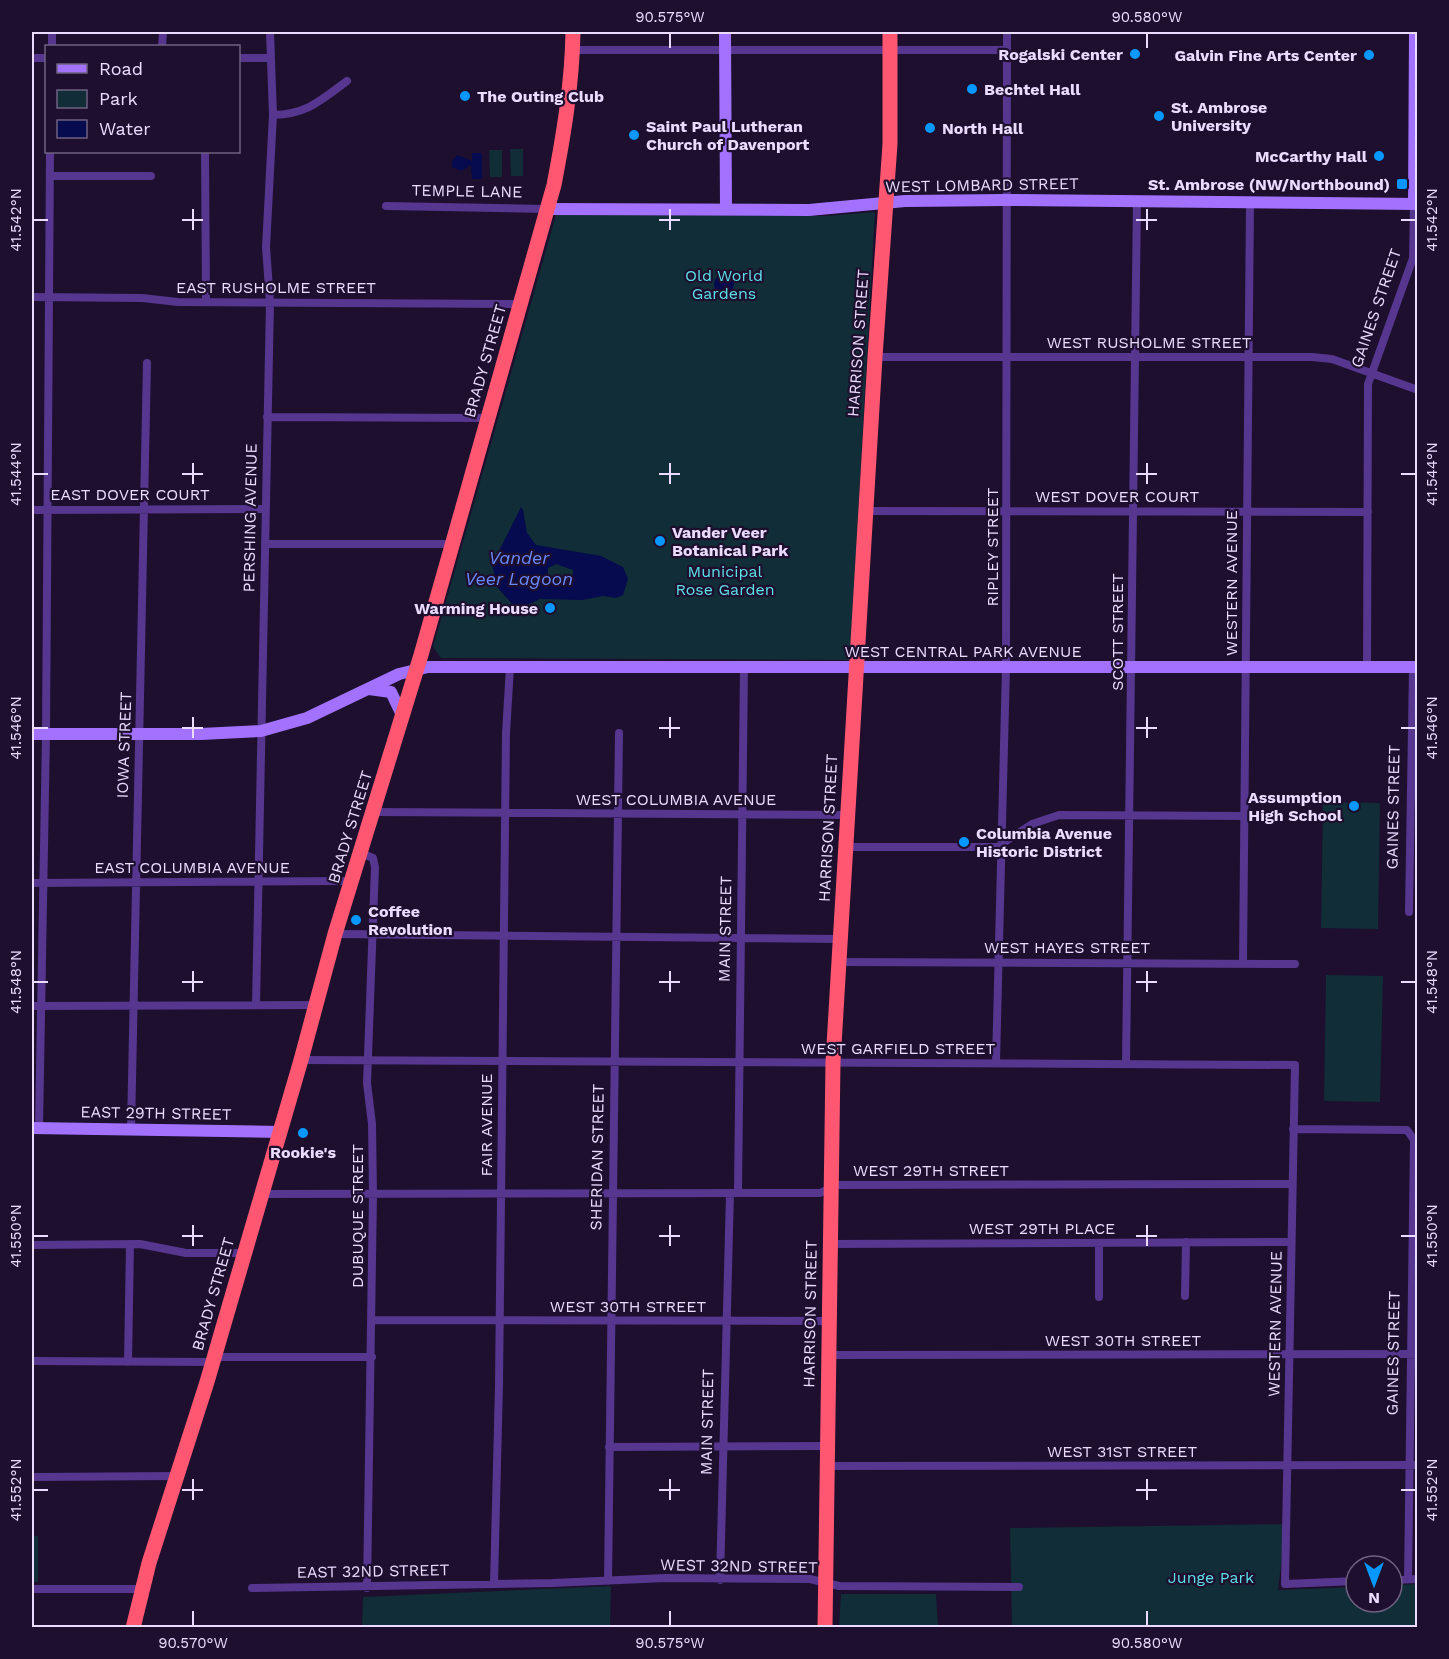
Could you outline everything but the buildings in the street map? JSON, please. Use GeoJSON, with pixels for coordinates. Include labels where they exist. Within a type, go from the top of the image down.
{"type":"FeatureCollection","features":[{"type":"Feature","properties":{"kind":"highway","name":"BRADY STREET"},"geometry":{"type":"LineString","coordinates":[[133,1628],[142,1589],[213,1360],[301,1060],[335,934],[417,668],[547,208],[566,123],[573,32]]}},
{"type":"Feature","properties":{"kind":"highway","name":"HARRISON STREET"},"geometry":{"type":"LineString","coordinates":[[825,1628],[833,1062],[875,357],[887,203],[890,135],[890,32]]}},
{"type":"Feature","properties":{"kind":"street","name":"PERSHING AVENUE"},"geometry":{"type":"LineString","coordinates":[[256,1005],[270,302],[266,247],[273,115],[270,32]]}},
{"type":"Feature","properties":{"kind":"street"},"geometry":{"type":"LineString","coordinates":[[725,32],[726,209]]}},
{"type":"Feature","properties":{"kind":"street","name":"RIPLEY STREET"},"geometry":{"type":"LineString","coordinates":[[996,1062],[1006,667],[1006,32]]}},
{"type":"Feature","properties":{"kind":"street","name":"GAINES STREET"},"geometry":{"type":"LineString","coordinates":[[1367,668],[1368,384],[1414,268],[1415,32]]}},
{"type":"Feature","properties":{"kind":"street"},"geometry":{"type":"LineString","coordinates":[[573,50],[1006,50]]}},
{"type":"Feature","properties":{"kind":"street"},"geometry":{"type":"LineString","coordinates":[[240,58],[270,58]]}},
{"type":"Feature","properties":{"kind":"street"},"geometry":{"type":"LineString","coordinates":[[273,115],[290,115],[309,109],[347,81]]}},
{"type":"Feature","properties":{"kind":"street"},"geometry":{"type":"LineString","coordinates":[[35,1128],[36,1006],[46,734],[50,153]]}},
{"type":"Feature","properties":{"kind":"street"},"geometry":{"type":"LineString","coordinates":[[205,153],[206,301]]}},
{"type":"Feature","properties":{"kind":"street"},"geometry":{"type":"LineString","coordinates":[[50,176],[151,176]]}},
{"type":"Feature","properties":{"kind":"street","name":"WEST LOMBARD STREET"},"geometry":{"type":"LineString","coordinates":[[547,208],[809,210],[887,203],[1006,200],[1416,203]]}},
{"type":"Feature","properties":{"kind":"street","name":"SCOTT STREET"},"geometry":{"type":"LineString","coordinates":[[1126,1063],[1131,814],[1133,356],[1137,200]]}},
{"type":"Feature","properties":{"kind":"street","name":"WESTERN AVENUE"},"geometry":{"type":"LineString","coordinates":[[1243,963],[1250,203]]}},
{"type":"Feature","properties":{"kind":"street","name":"TEMPLE LANE"},"geometry":{"type":"LineString","coordinates":[[386,206],[547,208]]}},
{"type":"Feature","properties":{"kind":"street","name":"EAST RUSHOLME STREET"},"geometry":{"type":"LineString","coordinates":[[32,297],[520,304]]}},
{"type":"Feature","properties":{"kind":"street","name":"WEST RUSHOLME STREET"},"geometry":{"type":"LineString","coordinates":[[875,357],[1133,356],[1332,359],[1418,390]]}},
{"type":"Feature","properties":{"kind":"street","name":"IOWA STREET"},"geometry":{"type":"LineString","coordinates":[[131,1128],[147,363]]}},
{"type":"Feature","properties":{"kind":"street"},"geometry":{"type":"LineString","coordinates":[[267,417],[487,418]]}},
{"type":"Feature","properties":{"kind":"street","name":"EAST DOVER COURT"},"geometry":{"type":"LineString","coordinates":[[32,510],[265,509]]}},
{"type":"Feature","properties":{"kind":"street","name":"WEST DOVER COURT"},"geometry":{"type":"LineString","coordinates":[[866,511],[1368,512]]}},
{"type":"Feature","properties":{"kind":"street"},"geometry":{"type":"LineString","coordinates":[[265,544],[453,544]]}},
{"type":"Feature","properties":{"kind":"street","name":"FAIR AVENUE"},"geometry":{"type":"LineString","coordinates":[[494,1584],[505,813],[510,667]]}},
{"type":"Feature","properties":{"kind":"street","name":"MAIN STREET"},"geometry":{"type":"LineString","coordinates":[[720,1580],[725,1321],[740,1062],[744,667]]}},
{"type":"Feature","properties":{"kind":"street","name":"GAINES STREET"},"geometry":{"type":"LineString","coordinates":[[1409,912],[1415,667]]}},
{"type":"Feature","properties":{"kind":"street","name":"WEST CENTRAL PARK AVENUE"},"geometry":{"type":"LineString","coordinates":[[417,668],[1415,667]]}},
{"type":"Feature","properties":{"kind":"street"},"geometry":{"type":"LineString","coordinates":[[32,734],[140,735],[261,731],[307,718],[417,668]]}},
{"type":"Feature","properties":{"kind":"street"},"geometry":{"type":"LineString","coordinates":[[368,689],[376,688],[391,692],[402,714]]}},
{"type":"Feature","properties":{"kind":"street","name":"SHERIDAN STREET"},"geometry":{"type":"LineString","coordinates":[[608,1581],[619,733]]}},
{"type":"Feature","properties":{"kind":"street"},"geometry":{"type":"LineString","coordinates":[[374,812],[505,813]]}},
{"type":"Feature","properties":{"kind":"street","name":"WEST COLUMBIA AVENUE"},"geometry":{"type":"LineString","coordinates":[[505,813],[847,815]]}},
{"type":"Feature","properties":{"kind":"street"},"geometry":{"type":"LineString","coordinates":[[845,847],[1003,845],[1032,824],[1059,815],[1244,816]]}},
{"type":"Feature","properties":{"kind":"street","name":"DUBUQUE STREET"},"geometry":{"type":"LineString","coordinates":[[361,853],[370,855],[374,862],[374,934],[368,1059],[373,1194],[367,1587]]}},
{"type":"Feature","properties":{"kind":"street","name":"EAST COLUMBIA AVENUE"},"geometry":{"type":"LineString","coordinates":[[32,883],[353,881]]}},
{"type":"Feature","properties":{"kind":"street"},"geometry":{"type":"LineString","coordinates":[[335,934],[840,939]]}},
{"type":"Feature","properties":{"kind":"street","name":"WEST HAYES STREET"},"geometry":{"type":"LineString","coordinates":[[838,962],[1295,964]]}},
{"type":"Feature","properties":{"kind":"street"},"geometry":{"type":"LineString","coordinates":[[36,1006],[316,1005]]}},
{"type":"Feature","properties":{"kind":"street","name":"WEST GARFIELD STREET"},"geometry":{"type":"LineString","coordinates":[[301,1060],[1295,1065]]}},
{"type":"Feature","properties":{"kind":"street","name":"WESTERN AVENUE"},"geometry":{"type":"LineString","coordinates":[[1295,1065],[1285,1584],[1344,1582]]}},
{"type":"Feature","properties":{"kind":"street","name":"EAST 29TH STREET"},"geometry":{"type":"LineString","coordinates":[[35,1128],[280,1132]]}},
{"type":"Feature","properties":{"kind":"street","name":"GAINES STREET"},"geometry":{"type":"LineString","coordinates":[[1293,1129],[1407,1130],[1414,1140],[1413,1579]]}},
{"type":"Feature","properties":{"kind":"street","name":"WEST 29TH STREET"},"geometry":{"type":"LineString","coordinates":[[500,1193],[820,1193],[836,1185],[1292,1184]]}},
{"type":"Feature","properties":{"kind":"street"},"geometry":{"type":"LineString","coordinates":[[260,1194],[500,1193]]}},
{"type":"Feature","properties":{"kind":"street"},"geometry":{"type":"LineString","coordinates":[[1185,1296],[1186,1242]]}},
{"type":"Feature","properties":{"kind":"street","name":"WEST 29TH PLACE"},"geometry":{"type":"LineString","coordinates":[[829,1244],[1291,1242]]}},
{"type":"Feature","properties":{"kind":"street"},"geometry":{"type":"LineString","coordinates":[[1099,1243],[1099,1297]]}},
{"type":"Feature","properties":{"kind":"street"},"geometry":{"type":"LineString","coordinates":[[32,1245],[130,1244],[186,1253],[243,1253]]}},
{"type":"Feature","properties":{"kind":"street"},"geometry":{"type":"LineString","coordinates":[[128,1362],[130,1244]]}},
{"type":"Feature","properties":{"kind":"street","name":"WEST 30TH STREET"},"geometry":{"type":"LineString","coordinates":[[372,1320],[829,1321]]}},
{"type":"Feature","properties":{"kind":"street","name":"WEST 30TH STREET"},"geometry":{"type":"LineString","coordinates":[[828,1355],[1414,1354]]}},
{"type":"Feature","properties":{"kind":"street"},"geometry":{"type":"LineString","coordinates":[[32,1361],[128,1362],[372,1357]]}},
{"type":"Feature","properties":{"kind":"street"},"geometry":{"type":"LineString","coordinates":[[609,1447],[827,1446]]}},
{"type":"Feature","properties":{"kind":"street","name":"WEST 31ST STREET"},"geometry":{"type":"LineString","coordinates":[[826,1466],[1413,1465]]}},
{"type":"Feature","properties":{"kind":"street"},"geometry":{"type":"LineString","coordinates":[[32,1477],[176,1476]]}},
{"type":"Feature","properties":{"kind":"street","name":"WEST 32ND STREET"},"geometry":{"type":"LineString","coordinates":[[494,1584],[666,1578],[810,1579],[839,1586],[1018,1587]]}},
{"type":"Feature","properties":{"kind":"street","name":"EAST 32ND STREET"},"geometry":{"type":"LineString","coordinates":[[252,1588],[494,1584]]}},
{"type":"Feature","properties":{"kind":"street"},"geometry":{"type":"LineString","coordinates":[[32,1589],[142,1589]]}},
{"type":"Feature","properties":{"kind":"green space"},"geometry":{"type":"Polygon","coordinates":[[[510,149],[523,149],[523,176],[511,176],[510,149]]]}},
{"type":"Feature","properties":{"kind":"green space"},"geometry":{"type":"Polygon","coordinates":[[[489,150],[502,150],[502,177],[490,177],[489,150]]]}},
{"type":"Feature","properties":{"kind":"green space","name":"Vander Veer Botanical Park"},"geometry":{"type":"Polygon","coordinates":[[[875,212],[850,660],[441,658],[433,647],[556,215],[826,216],[875,212]]]}},
{"type":"Feature","properties":{"kind":"green space"},"geometry":{"type":"Polygon","coordinates":[[[1323,802],[1380,803],[1378,929],[1321,928],[1323,802]]]}},
{"type":"Feature","properties":{"kind":"green space"},"geometry":{"type":"Polygon","coordinates":[[[1326,975],[1383,976],[1380,1102],[1324,1101],[1326,975]]]}},
{"type":"Feature","properties":{"kind":"green space","name":"Junge Park"},"geometry":{"type":"Polygon","coordinates":[[[1286,1524],[1278,1590],[1344,1587],[1344,1614],[1404,1614],[1404,1585],[1417,1584],[1417,1627],[1012,1627],[1010,1528],[1286,1524]]]}},
{"type":"Feature","properties":{"kind":"green space"},"geometry":{"type":"Polygon","coordinates":[[[32,1536],[38,1536],[38,1582],[32,1582],[32,1536]]]}},
{"type":"Feature","properties":{"kind":"green space"},"geometry":{"type":"Polygon","coordinates":[[[611,1586],[610,1627],[362,1627],[363,1597],[611,1586]]]}},
{"type":"Feature","properties":{"kind":"green space"},"geometry":{"type":"Polygon","coordinates":[[[841,1594],[936,1594],[938,1627],[839,1627],[841,1594]]]}},
{"type":"Feature","properties":{"kind":"water"},"geometry":{"type":"Polygon","coordinates":[[[472,153],[482,153],[482,179],[472,179],[471,165],[461,171],[452,167],[452,161],[457,155],[472,161],[472,153]]]}},
{"type":"Feature","properties":{"kind":"water"},"geometry":{"type":"Polygon","coordinates":[[[724,274],[731,277],[734,284],[731,291],[724,294],[717,291],[714,284],[717,277],[724,274]]]}},
{"type":"Feature","properties":{"kind":"water","name":"Vander Veer Lagoon"},"geometry":{"type":"Polygon","coordinates":[[[521,507],[527,533],[536,545],[601,556],[623,567],[628,579],[623,595],[616,598],[603,596],[583,600],[540,599],[525,606],[514,606],[498,588],[492,565],[521,507]],[[556,564],[548,568],[548,579],[554,584],[566,583],[565,577],[573,576],[573,570],[556,564]]]}},
{"type":"Feature","properties":{"kind":"place","name":"Rogalski Center"},"geometry":{"type":"Point","coordinates":[1135,54]}},
{"type":"Feature","properties":{"kind":"place","name":"Galvin Fine Arts Center"},"geometry":{"type":"Point","coordinates":[1369,55]}},
{"type":"Feature","properties":{"kind":"place","name":"Bechtel Hall"},"geometry":{"type":"Point","coordinates":[972,89]}},
{"type":"Feature","properties":{"kind":"place","name":"The Outing Club"},"geometry":{"type":"Point","coordinates":[465,96]}},
{"type":"Feature","properties":{"kind":"place","name":"St. Ambrose University"},"geometry":{"type":"Point","coordinates":[1159,116]}},
{"type":"Feature","properties":{"kind":"place","name":"North Hall"},"geometry":{"type":"Point","coordinates":[930,128]}},
{"type":"Feature","properties":{"kind":"place","name":"Saint Paul Lutheran Church of Davenport"},"geometry":{"type":"Point","coordinates":[634,135]}},
{"type":"Feature","properties":{"kind":"place","name":"McCarthy Hall"},"geometry":{"type":"Point","coordinates":[1379,156]}},
{"type":"Feature","properties":{"kind":"place","name":"St. Ambrose (NW/Northbound)"},"geometry":{"type":"Point","coordinates":[1402,184]}},
{"type":"Feature","properties":{"kind":"place","name":"Vander Veer Botanical Park"},"geometry":{"type":"Point","coordinates":[660,541]}},
{"type":"Feature","properties":{"kind":"place","name":"Warming House"},"geometry":{"type":"Point","coordinates":[550,608]}},
{"type":"Feature","properties":{"kind":"place","name":"Assumption High School"},"geometry":{"type":"Point","coordinates":[1354,806]}},
{"type":"Feature","properties":{"kind":"place","name":"Columbia Avenue Historic District"},"geometry":{"type":"Point","coordinates":[964,842]}},
{"type":"Feature","properties":{"kind":"place","name":"Coffee Revolution"},"geometry":{"type":"Point","coordinates":[356,920]}},
{"type":"Feature","properties":{"kind":"place","name":"Rookie's"},"geometry":{"type":"Point","coordinates":[303,1133]}},
{"type":"Feature","properties":{"kind":"park label","name":"Old World Gardens"},"geometry":{"type":"Point","coordinates":[724,284]}},
{"type":"Feature","properties":{"kind":"park label","name":"Municipal Rose Garden"},"geometry":{"type":"Point","coordinates":[725,580]}}]}
